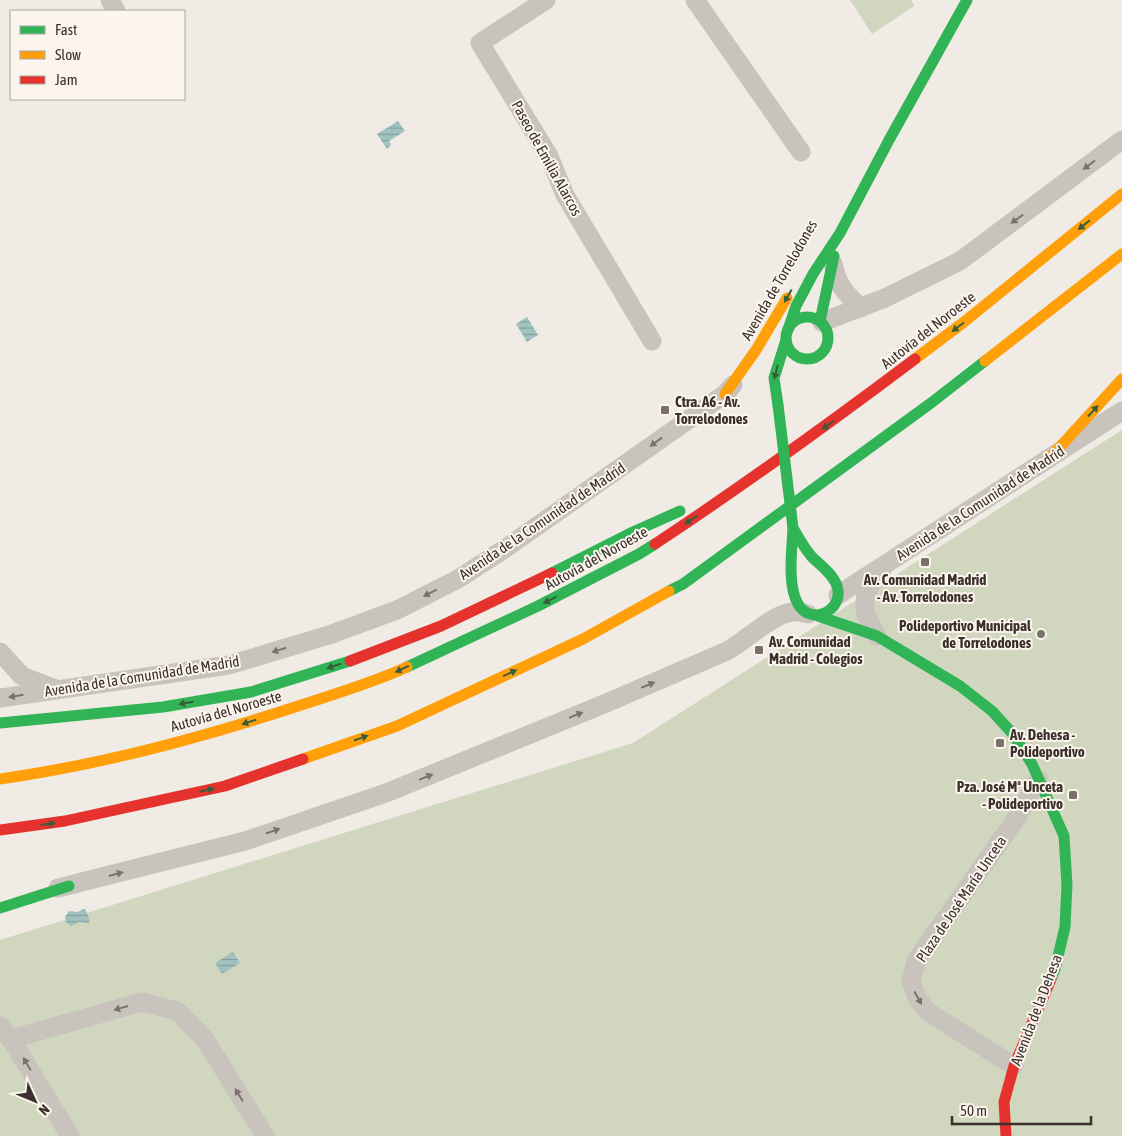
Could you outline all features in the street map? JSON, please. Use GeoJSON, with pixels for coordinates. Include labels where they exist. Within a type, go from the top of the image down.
{"type":"FeatureCollection","features":[{"type":"Feature","properties":{"kind":"main road","name":"Avenida de Torrelodones"},"geometry":{"type":"LineString","coordinates":[[813,615],[800,608],[796,600],[791,562],[793,528],[774,378],[796,306],[813,274],[840,233],[967,0]]}},
{"type":"Feature","properties":{"kind":"main road","name":"Avenida de Torrelodones"},"geometry":{"type":"LineString","coordinates":[[846,200],[865,186]]}},
{"type":"Feature","properties":{"kind":"main road","name":"Autovía del Noroeste"},"geometry":{"type":"LineString","coordinates":[[0,779],[56,771],[226,729],[380,679],[538,606],[639,554],[746,483],[833,421],[964,322],[1122,194]]}},
{"type":"Feature","properties":{"kind":"main road","name":"Avenida de Torrelodones"},"geometry":{"type":"LineString","coordinates":[[821,322],[832,260],[840,233]]}},
{"type":"Feature","properties":{"kind":"main road"},"geometry":{"type":"LineString","coordinates":[[0,830],[65,822],[224,786],[397,726],[583,639],[683,584],[937,398],[1122,254]]}},
{"type":"Feature","properties":{"kind":"main road","name":"Avenida de Torrelodones"},"geometry":{"type":"LineString","coordinates":[[724,394],[756,350],[807,263]]}},
{"type":"Feature","properties":{"kind":"main road"},"geometry":{"type":"LineString","coordinates":[[796,368],[807,359],[819,355],[827,346],[828,333],[821,322],[813,317],[804,317],[796,320],[787,335],[788,346],[796,356],[807,359]]}},
{"type":"Feature","properties":{"kind":"main road"},"geometry":{"type":"LineString","coordinates":[[1048,460],[1122,379]]}},
{"type":"Feature","properties":{"kind":"main road"},"geometry":{"type":"LineString","coordinates":[[778,405],[785,390]]}},
{"type":"Feature","properties":{"kind":"main road"},"geometry":{"type":"LineString","coordinates":[[0,723],[163,707],[251,692],[359,658],[441,626],[633,532],[746,483]]}},
{"type":"Feature","properties":{"kind":"main road","name":"Avenida de Torrelodones"},"geometry":{"type":"LineString","coordinates":[[793,528],[808,552],[834,581],[845,601]]}},
{"type":"Feature","properties":{"kind":"main road","name":"Avenida de la Comunidad de Madrid"},"geometry":{"type":"LineString","coordinates":[[813,615],[830,611],[837,600],[845,601]]}},
{"type":"Feature","properties":{"kind":"main road","name":"Avenida de la Dehesa"},"geometry":{"type":"LineString","coordinates":[[845,601],[877,636]]}},
{"type":"Feature","properties":{"kind":"main road","name":"Avenida de la Dehesa"},"geometry":{"type":"LineString","coordinates":[[813,615],[877,636],[960,686],[992,711],[1012,733],[1032,764],[1064,836],[1067,885],[1065,927],[1055,969],[1014,1066],[1004,1102],[1006,1136]]}},
{"type":"Feature","properties":{"kind":"main road"},"geometry":{"type":"LineString","coordinates":[[0,908],[69,886]]}},
{"type":"Feature","properties":{"kind":"street","name":"Paseo de Emilia Alarcos"},"geometry":{"type":"LineString","coordinates":[[546,0],[480,43],[549,156],[566,195],[652,341]]}},
{"type":"Feature","properties":{"kind":"street"},"geometry":{"type":"LineString","coordinates":[[695,0],[801,152]]}},
{"type":"Feature","properties":{"kind":"street"},"geometry":{"type":"LineString","coordinates":[[821,322],[885,298],[960,262],[1122,140]]}},
{"type":"Feature","properties":{"kind":"street"},"geometry":{"type":"LineString","coordinates":[[832,260],[841,287],[861,308]]}},
{"type":"Feature","properties":{"kind":"street","name":"Avenida de la Comunidad de Madrid"},"geometry":{"type":"LineString","coordinates":[[0,698],[229,665],[330,635],[398,610],[458,578],[503,550],[724,394],[787,335]]}},
{"type":"Feature","properties":{"kind":"street","name":"Avenida de la Comunidad de Madrid"},"geometry":{"type":"LineString","coordinates":[[845,601],[892,560],[1122,411]]}},
{"type":"Feature","properties":{"kind":"street"},"geometry":{"type":"LineString","coordinates":[[877,636],[866,614],[866,596],[871,580],[892,560]]}},
{"type":"Feature","properties":{"kind":"street"},"geometry":{"type":"LineString","coordinates":[[0,897],[69,886],[244,841],[386,793],[604,704],[727,651],[781,615],[792,612],[813,615]]}},
{"type":"Feature","properties":{"kind":"street"},"geometry":{"type":"LineString","coordinates":[[0,653],[22,676],[57,690]]}},
{"type":"Feature","properties":{"kind":"street","name":"Plaza de José María Unceta"},"geometry":{"type":"LineString","coordinates":[[1014,1066],[928,1012],[917,998],[911,981],[917,959],[1018,816],[1038,779]]}},
{"type":"Feature","properties":{"kind":"street"},"geometry":{"type":"LineString","coordinates":[[70,1136],[6,1032],[142,1002],[178,1011],[204,1038],[264,1136]]}},
{"type":"Feature","properties":{"kind":"green space"},"geometry":{"type":"Polygon","coordinates":[[[850,0],[911,0],[914,6],[872,34],[850,0]]]}},
{"type":"Feature","properties":{"kind":"green space"},"geometry":{"type":"Polygon","coordinates":[[[1122,430],[1122,1136],[0,1136],[0,940],[633,743],[1122,430]]]}},
{"type":"Feature","properties":{"kind":"water"},"geometry":{"type":"Polygon","coordinates":[[[398,121],[405,131],[389,141],[391,145],[387,149],[377,134],[398,121]]]}},
{"type":"Feature","properties":{"kind":"water"},"geometry":{"type":"Polygon","coordinates":[[[527,317],[538,335],[527,342],[516,324],[527,317]]]}},
{"type":"Feature","properties":{"kind":"water"},"geometry":{"type":"Polygon","coordinates":[[[84,909],[88,915],[89,923],[79,922],[71,926],[66,922],[65,917],[69,911],[77,912],[84,909]]]}},
{"type":"Feature","properties":{"kind":"water"},"geometry":{"type":"Polygon","coordinates":[[[233,952],[240,963],[222,974],[215,963],[233,952]]]}},
{"type":"Feature","properties":{"kind":"traffic: fast"},"geometry":{"type":"LineString","coordinates":[[788,330],[796,306],[813,274],[840,233],[967,0]]}},
{"type":"Feature","properties":{"kind":"traffic: fast"},"geometry":{"type":"LineString","coordinates":[[820,321],[834,256]]}},
{"type":"Feature","properties":{"kind":"traffic: fast"},"geometry":{"type":"LineString","coordinates":[[803,317],[811,317],[822,323],[828,338],[822,353],[811,359],[803,359],[792,353],[786,342],[786,334],[792,323],[803,317]]}},
{"type":"Feature","properties":{"kind":"traffic: fast"},"geometry":{"type":"LineString","coordinates":[[778,405],[774,378],[786,340]]}},
{"type":"Feature","properties":{"kind":"traffic: fast"},"geometry":{"type":"LineString","coordinates":[[669,591],[683,584],[931,403],[985,361]]}},
{"type":"Feature","properties":{"kind":"traffic: fast"},"geometry":{"type":"LineString","coordinates":[[778,405],[793,528]]}},
{"type":"Feature","properties":{"kind":"traffic: fast"},"geometry":{"type":"LineString","coordinates":[[552,573],[633,532],[680,511]]}},
{"type":"Feature","properties":{"kind":"traffic: fast"},"geometry":{"type":"LineString","coordinates":[[793,528],[809,554],[829,574],[837,586],[838,595],[836,602],[825,613],[811,614],[804,611],[798,604],[792,587],[791,577],[793,528]]}},
{"type":"Feature","properties":{"kind":"traffic: fast"},"geometry":{"type":"LineString","coordinates":[[407,667],[538,606],[655,544]]}},
{"type":"Feature","properties":{"kind":"traffic: fast"},"geometry":{"type":"LineString","coordinates":[[818,616],[877,636],[960,686],[992,711],[1012,733],[1032,764],[1064,836],[1067,885],[1065,927],[1051,979]]}},
{"type":"Feature","properties":{"kind":"traffic: fast"},"geometry":{"type":"LineString","coordinates":[[0,723],[163,707],[251,692],[350,661]]}},
{"type":"Feature","properties":{"kind":"traffic: fast"},"geometry":{"type":"LineString","coordinates":[[0,908],[69,886]]}},
{"type":"Feature","properties":{"kind":"traffic: slow"},"geometry":{"type":"LineString","coordinates":[[915,359],[964,322],[1122,194]]}},
{"type":"Feature","properties":{"kind":"traffic: slow"},"geometry":{"type":"LineString","coordinates":[[985,361],[1122,254]]}},
{"type":"Feature","properties":{"kind":"traffic: slow"},"geometry":{"type":"LineString","coordinates":[[725,394],[756,350],[787,298]]}},
{"type":"Feature","properties":{"kind":"traffic: slow"},"geometry":{"type":"LineString","coordinates":[[1048,460],[1122,379]]}},
{"type":"Feature","properties":{"kind":"traffic: slow"},"geometry":{"type":"LineString","coordinates":[[303,759],[397,726],[583,639],[669,591]]}},
{"type":"Feature","properties":{"kind":"traffic: slow"},"geometry":{"type":"LineString","coordinates":[[0,779],[111,759],[148,750],[336,694],[407,667]]}},
{"type":"Feature","properties":{"kind":"traffic: jam"},"geometry":{"type":"LineString","coordinates":[[655,544],[851,407],[915,359]]}},
{"type":"Feature","properties":{"kind":"traffic: jam"},"geometry":{"type":"LineString","coordinates":[[350,661],[441,626],[552,573]]}},
{"type":"Feature","properties":{"kind":"traffic: jam"},"geometry":{"type":"LineString","coordinates":[[0,830],[65,821],[225,786],[303,759]]}},
{"type":"Feature","properties":{"kind":"traffic: jam"},"geometry":{"type":"LineString","coordinates":[[1006,1136],[1004,1102],[1014,1066],[1051,979]]}},
{"type":"Feature","properties":{"kind":"place","name":"Ctra. A6 - Av. Torrelodones"},"geometry":{"type":"Point","coordinates":[665,410]}},
{"type":"Feature","properties":{"kind":"place","name":"Av. Comunidad Madrid - Av. Torrelodones"},"geometry":{"type":"Point","coordinates":[925,562]}},
{"type":"Feature","properties":{"kind":"place","name":"Polideportivo Municipal de Torrelodones"},"geometry":{"type":"Point","coordinates":[1041,634]}},
{"type":"Feature","properties":{"kind":"place","name":"Av. Comunidad Madrid - Colegios"},"geometry":{"type":"Point","coordinates":[759,650]}},
{"type":"Feature","properties":{"kind":"place","name":"Av. Dehesa - Polideportivo"},"geometry":{"type":"Point","coordinates":[1000,743]}},
{"type":"Feature","properties":{"kind":"place","name":"Pza. José Mª Unceta - Polideportivo"},"geometry":{"type":"Point","coordinates":[1073,795]}}]}
